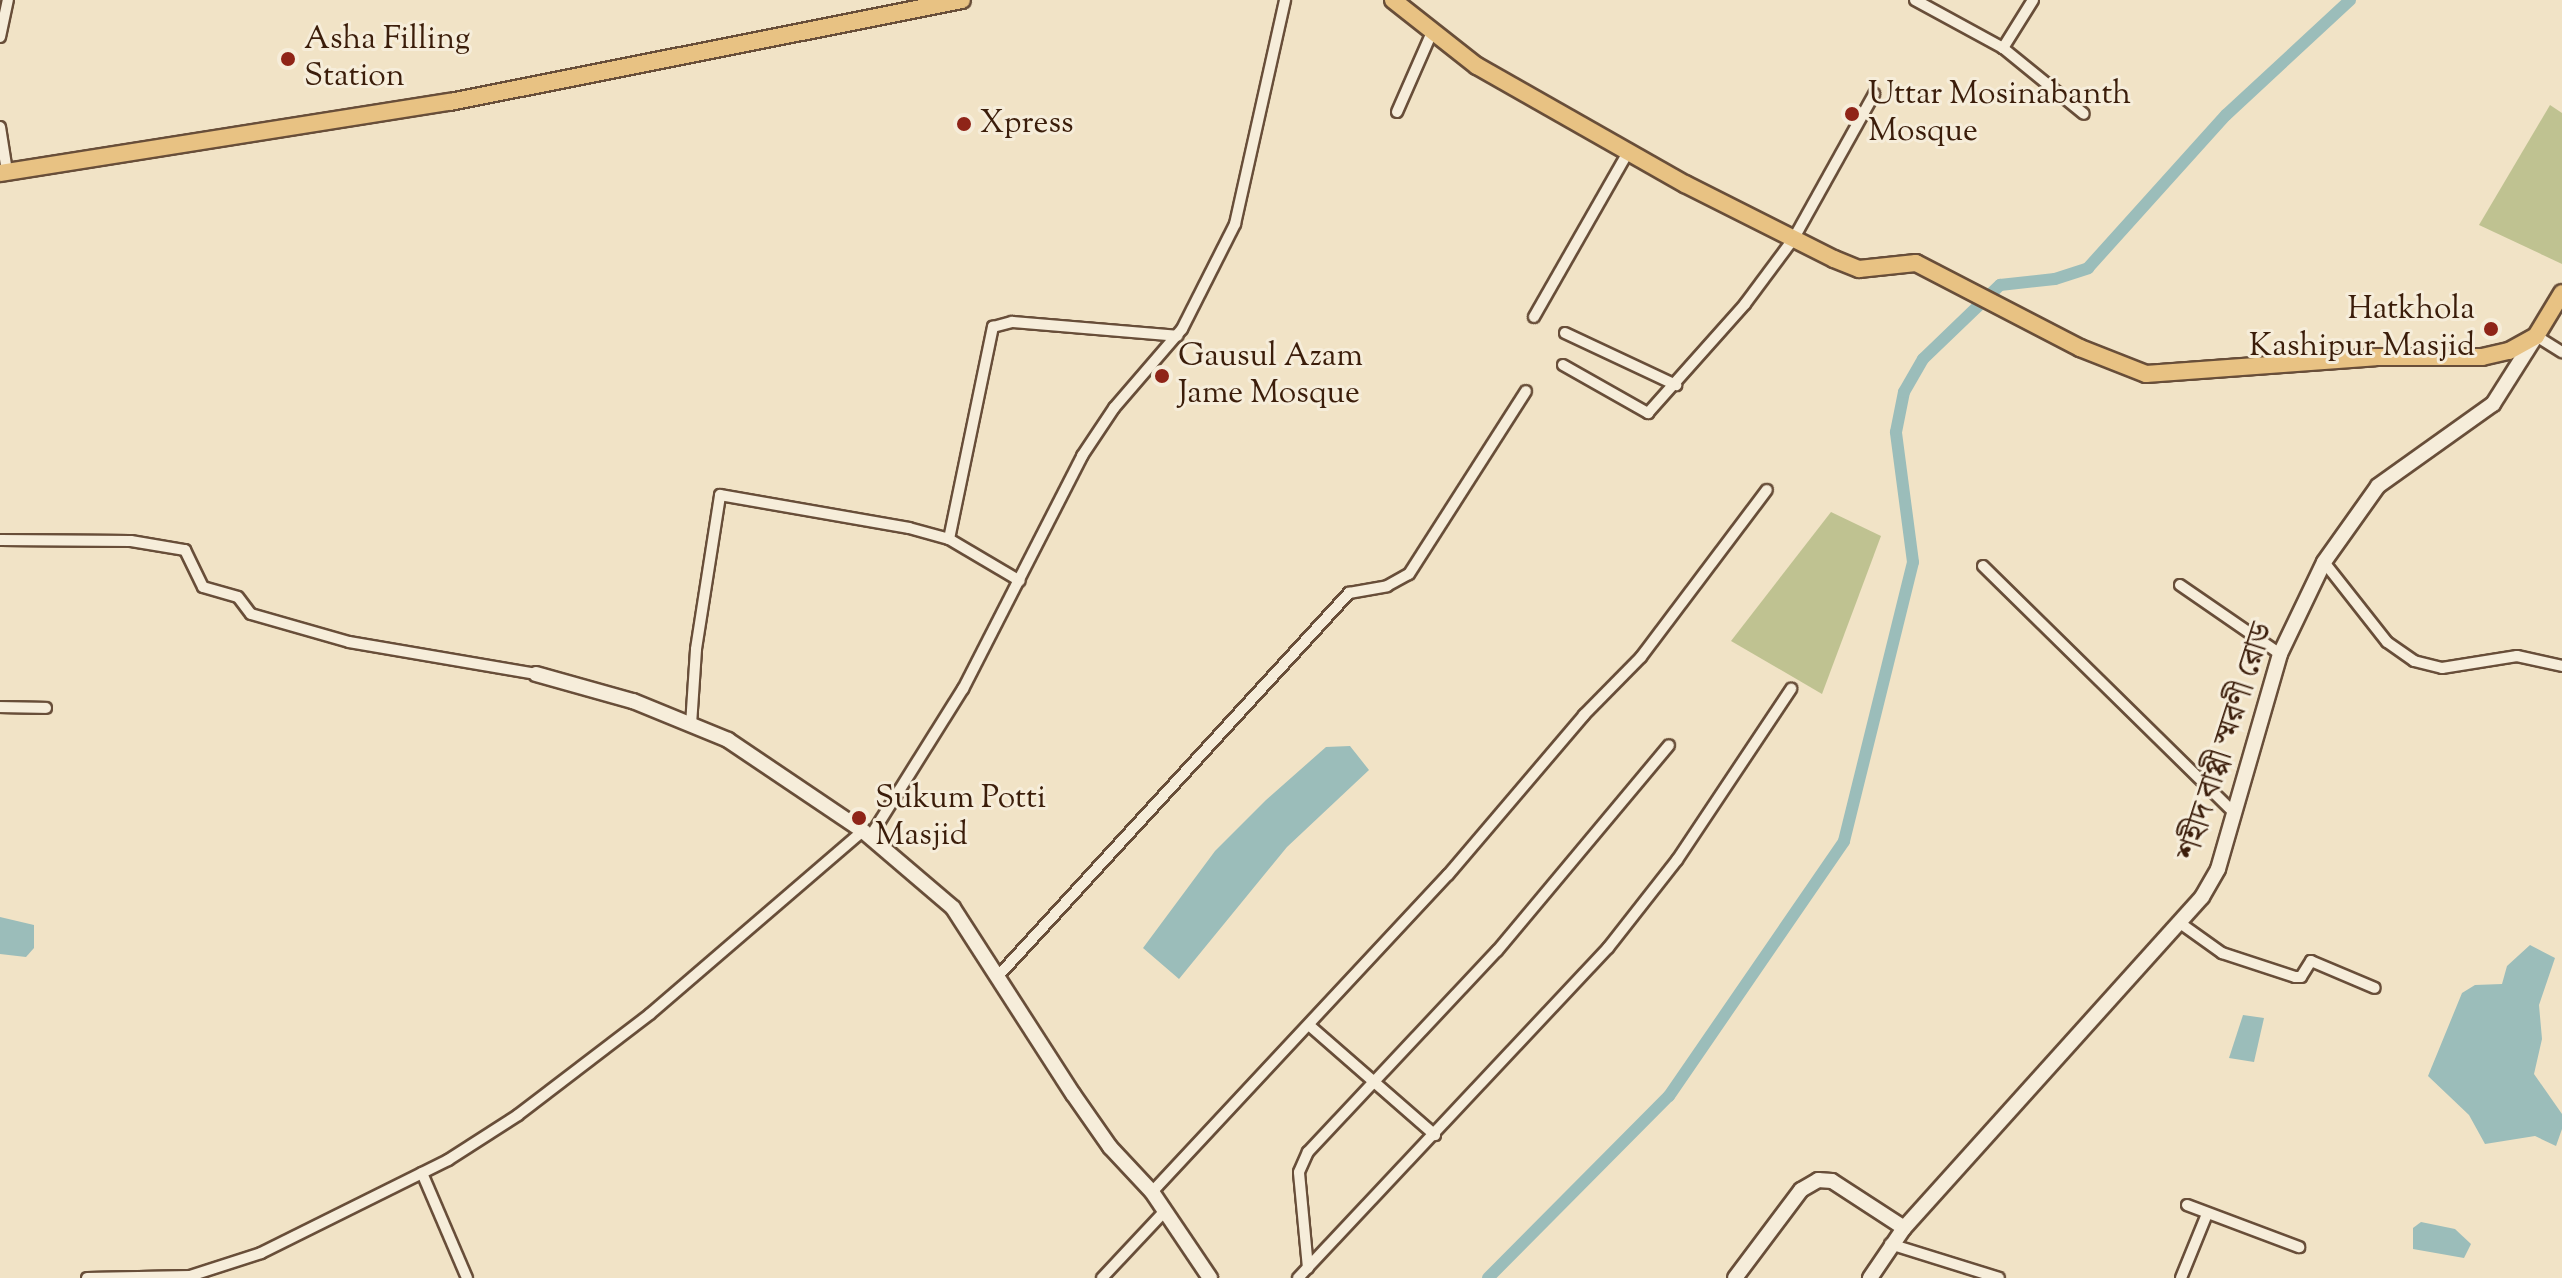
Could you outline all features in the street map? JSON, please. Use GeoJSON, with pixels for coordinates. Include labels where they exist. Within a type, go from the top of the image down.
{"type":"FeatureCollection","features":[{"type":"Feature","properties":{"kind":"main road"},"geometry":{"type":"LineString","coordinates":[[4,172],[450,102],[962,0]]}},
{"type":"Feature","properties":{"kind":"main road"},"geometry":{"type":"LineString","coordinates":[[1393,0],[1477,66],[1628,152],[1794,238],[1859,269],[1916,263],[2119,367],[2146,374],[2375,357],[2482,357],[2509,351],[2536,336],[2562,293]]}},
{"type":"Feature","properties":{"kind":"street"},"geometry":{"type":"LineString","coordinates":[[0,37],[8,0]]}},
{"type":"Feature","properties":{"kind":"street"},"geometry":{"type":"LineString","coordinates":[[87,1278],[190,1276],[261,1253],[422,1173],[518,1115],[650,1014],[866,834],[963,689],[1090,444],[1114,408],[1177,336],[1244,198],[1265,75],[1285,0]]}},
{"type":"Feature","properties":{"kind":"street"},"geometry":{"type":"LineString","coordinates":[[1915,0],[2003,48],[2084,114]]}},
{"type":"Feature","properties":{"kind":"street"},"geometry":{"type":"LineString","coordinates":[[2003,48],[2033,0]]}},
{"type":"Feature","properties":{"kind":"street"},"geometry":{"type":"LineString","coordinates":[[1397,112],[1433,30]]}},
{"type":"Feature","properties":{"kind":"street"},"geometry":{"type":"LineString","coordinates":[[1563,365],[1643,414],[1676,385],[1794,238],[1874,94]]}},
{"type":"Feature","properties":{"kind":"street"},"geometry":{"type":"LineString","coordinates":[[0,127],[4,172]]}},
{"type":"Feature","properties":{"kind":"street"},"geometry":{"type":"LineString","coordinates":[[1534,317],[1628,152]]}},
{"type":"Feature","properties":{"kind":"street"},"geometry":{"type":"LineString","coordinates":[[949,539],[993,327],[1012,322],[1177,336]]}},
{"type":"Feature","properties":{"kind":"street"},"geometry":{"type":"LineString","coordinates":[[1565,333],[1676,385]]}},
{"type":"Feature","properties":{"kind":"street"},"geometry":{"type":"LineString","coordinates":[[2536,336],[2562,352]]}},
{"type":"Feature","properties":{"kind":"street","name":"শহীদ বাপ্পী স্মরণী রোড"},"geometry":{"type":"LineString","coordinates":[[1870,1278],[1890,1244],[2083,1023],[2180,923],[2218,869],[2280,654],[2324,562],[2378,486],[2493,404],[2536,336]]}},
{"type":"Feature","properties":{"kind":"street"},"geometry":{"type":"LineString","coordinates":[[1000,974],[1349,593],[1387,586],[1409,574],[1526,391]]}},
{"type":"Feature","properties":{"kind":"street"},"geometry":{"type":"LineString","coordinates":[[1152,1192],[1310,1026],[1641,657],[1767,490]]}},
{"type":"Feature","properties":{"kind":"street"},"geometry":{"type":"LineString","coordinates":[[691,725],[696,649],[720,495],[949,539],[1020,581]]}},
{"type":"Feature","properties":{"kind":"street"},"geometry":{"type":"LineString","coordinates":[[0,540],[131,541],[185,550],[203,587],[238,597],[251,614],[349,642],[536,674],[633,701],[728,740],[866,834],[953,908],[1000,974],[1095,1126],[1152,1192],[1210,1278]]}},
{"type":"Feature","properties":{"kind":"street"},"geometry":{"type":"LineString","coordinates":[[2324,562],[2387,642],[2414,661],[2442,668],[2517,656],[2562,666]]}},
{"type":"Feature","properties":{"kind":"street"},"geometry":{"type":"LineString","coordinates":[[1983,566],[2234,813]]}},
{"type":"Feature","properties":{"kind":"street"},"geometry":{"type":"LineString","coordinates":[[2180,585],[2280,654]]}},
{"type":"Feature","properties":{"kind":"street"},"geometry":{"type":"LineString","coordinates":[[1298,1278],[1608,948],[1677,860],[1791,689]]}},
{"type":"Feature","properties":{"kind":"street"},"geometry":{"type":"LineString","coordinates":[[0,707],[46,708]]}},
{"type":"Feature","properties":{"kind":"street"},"geometry":{"type":"LineString","coordinates":[[1308,1268],[1299,1172],[1326,1132],[1377,1083],[1497,951],[1669,745]]}},
{"type":"Feature","properties":{"kind":"street"},"geometry":{"type":"LineString","coordinates":[[2180,923],[2212,948],[2281,972],[2301,977],[2307,964],[2316,962],[2375,988]]}},
{"type":"Feature","properties":{"kind":"street"},"geometry":{"type":"LineString","coordinates":[[1310,1026],[1435,1135]]}},
{"type":"Feature","properties":{"kind":"street"},"geometry":{"type":"LineString","coordinates":[[422,1173],[467,1278]]}},
{"type":"Feature","properties":{"kind":"street"},"geometry":{"type":"LineString","coordinates":[[1735,1278],[1801,1190],[1818,1180],[1832,1181],[1904,1228]]}},
{"type":"Feature","properties":{"kind":"street"},"geometry":{"type":"LineString","coordinates":[[2187,1205],[2299,1247]]}},
{"type":"Feature","properties":{"kind":"street"},"geometry":{"type":"LineString","coordinates":[[1102,1278],[1165,1211]]}},
{"type":"Feature","properties":{"kind":"street"},"geometry":{"type":"LineString","coordinates":[[2181,1278],[2207,1214]]}},
{"type":"Feature","properties":{"kind":"street"},"geometry":{"type":"LineString","coordinates":[[1890,1244],[1999,1278]]}},
{"type":"Feature","properties":{"kind":"green space"},"geometry":{"type":"Polygon","coordinates":[[[2550,105],[2562,113],[2562,264],[2479,225],[2550,105]]]}},
{"type":"Feature","properties":{"kind":"green space"},"geometry":{"type":"Polygon","coordinates":[[[1831,512],[1881,536],[1822,694],[1731,641],[1831,512]]]}},
{"type":"Feature","properties":{"kind":"water"},"geometry":{"type":"Polygon","coordinates":[[[1350,746],[1369,770],[1287,847],[1179,979],[1143,948],[1215,851],[1266,800],[1326,747],[1350,746]]]}},
{"type":"Feature","properties":{"kind":"water"},"geometry":{"type":"Polygon","coordinates":[[[0,917],[34,925],[34,948],[26,957],[0,954],[0,917]]]}},
{"type":"Feature","properties":{"kind":"water"},"geometry":{"type":"Polygon","coordinates":[[[2530,945],[2555,958],[2539,1005],[2542,1039],[2534,1074],[2562,1114],[2562,1129],[2556,1146],[2535,1136],[2485,1144],[2469,1115],[2428,1076],[2462,993],[2475,985],[2502,984],[2507,966],[2530,945]]]}},
{"type":"Feature","properties":{"kind":"water"},"geometry":{"type":"Polygon","coordinates":[[[2243,1015],[2264,1018],[2254,1062],[2229,1058],[2243,1015]]]}},
{"type":"Feature","properties":{"kind":"water"},"geometry":{"type":"Polygon","coordinates":[[[2421,1222],[2455,1229],[2471,1244],[2464,1258],[2413,1249],[2413,1228],[2421,1222]]]}},
{"type":"Feature","properties":{"kind":"waterway"},"geometry":{"type":"LineString","coordinates":[[1488,1278],[1669,1096],[1844,841],[1913,562],[1896,432],[1904,392],[1923,359],[2000,285],[2055,279],[2088,268],[2226,115],[2350,0]]}},
{"type":"Feature","properties":{"kind":"place","name":"Asha Filling Station"},"geometry":{"type":"Point","coordinates":[288,59]}},
{"type":"Feature","properties":{"kind":"place","name":"Uttar Mosinabanth Mosque"},"geometry":{"type":"Point","coordinates":[1852,114]}},
{"type":"Feature","properties":{"kind":"place","name":"Xpress"},"geometry":{"type":"Point","coordinates":[964,124]}},
{"type":"Feature","properties":{"kind":"place","name":"Hatkhola Kashipur Masjid"},"geometry":{"type":"Point","coordinates":[2491,329]}},
{"type":"Feature","properties":{"kind":"place","name":"Gausul Azam Jame Mosque"},"geometry":{"type":"Point","coordinates":[1162,376]}},
{"type":"Feature","properties":{"kind":"place","name":"Sukum Potti Masjid"},"geometry":{"type":"Point","coordinates":[859,818]}}]}
